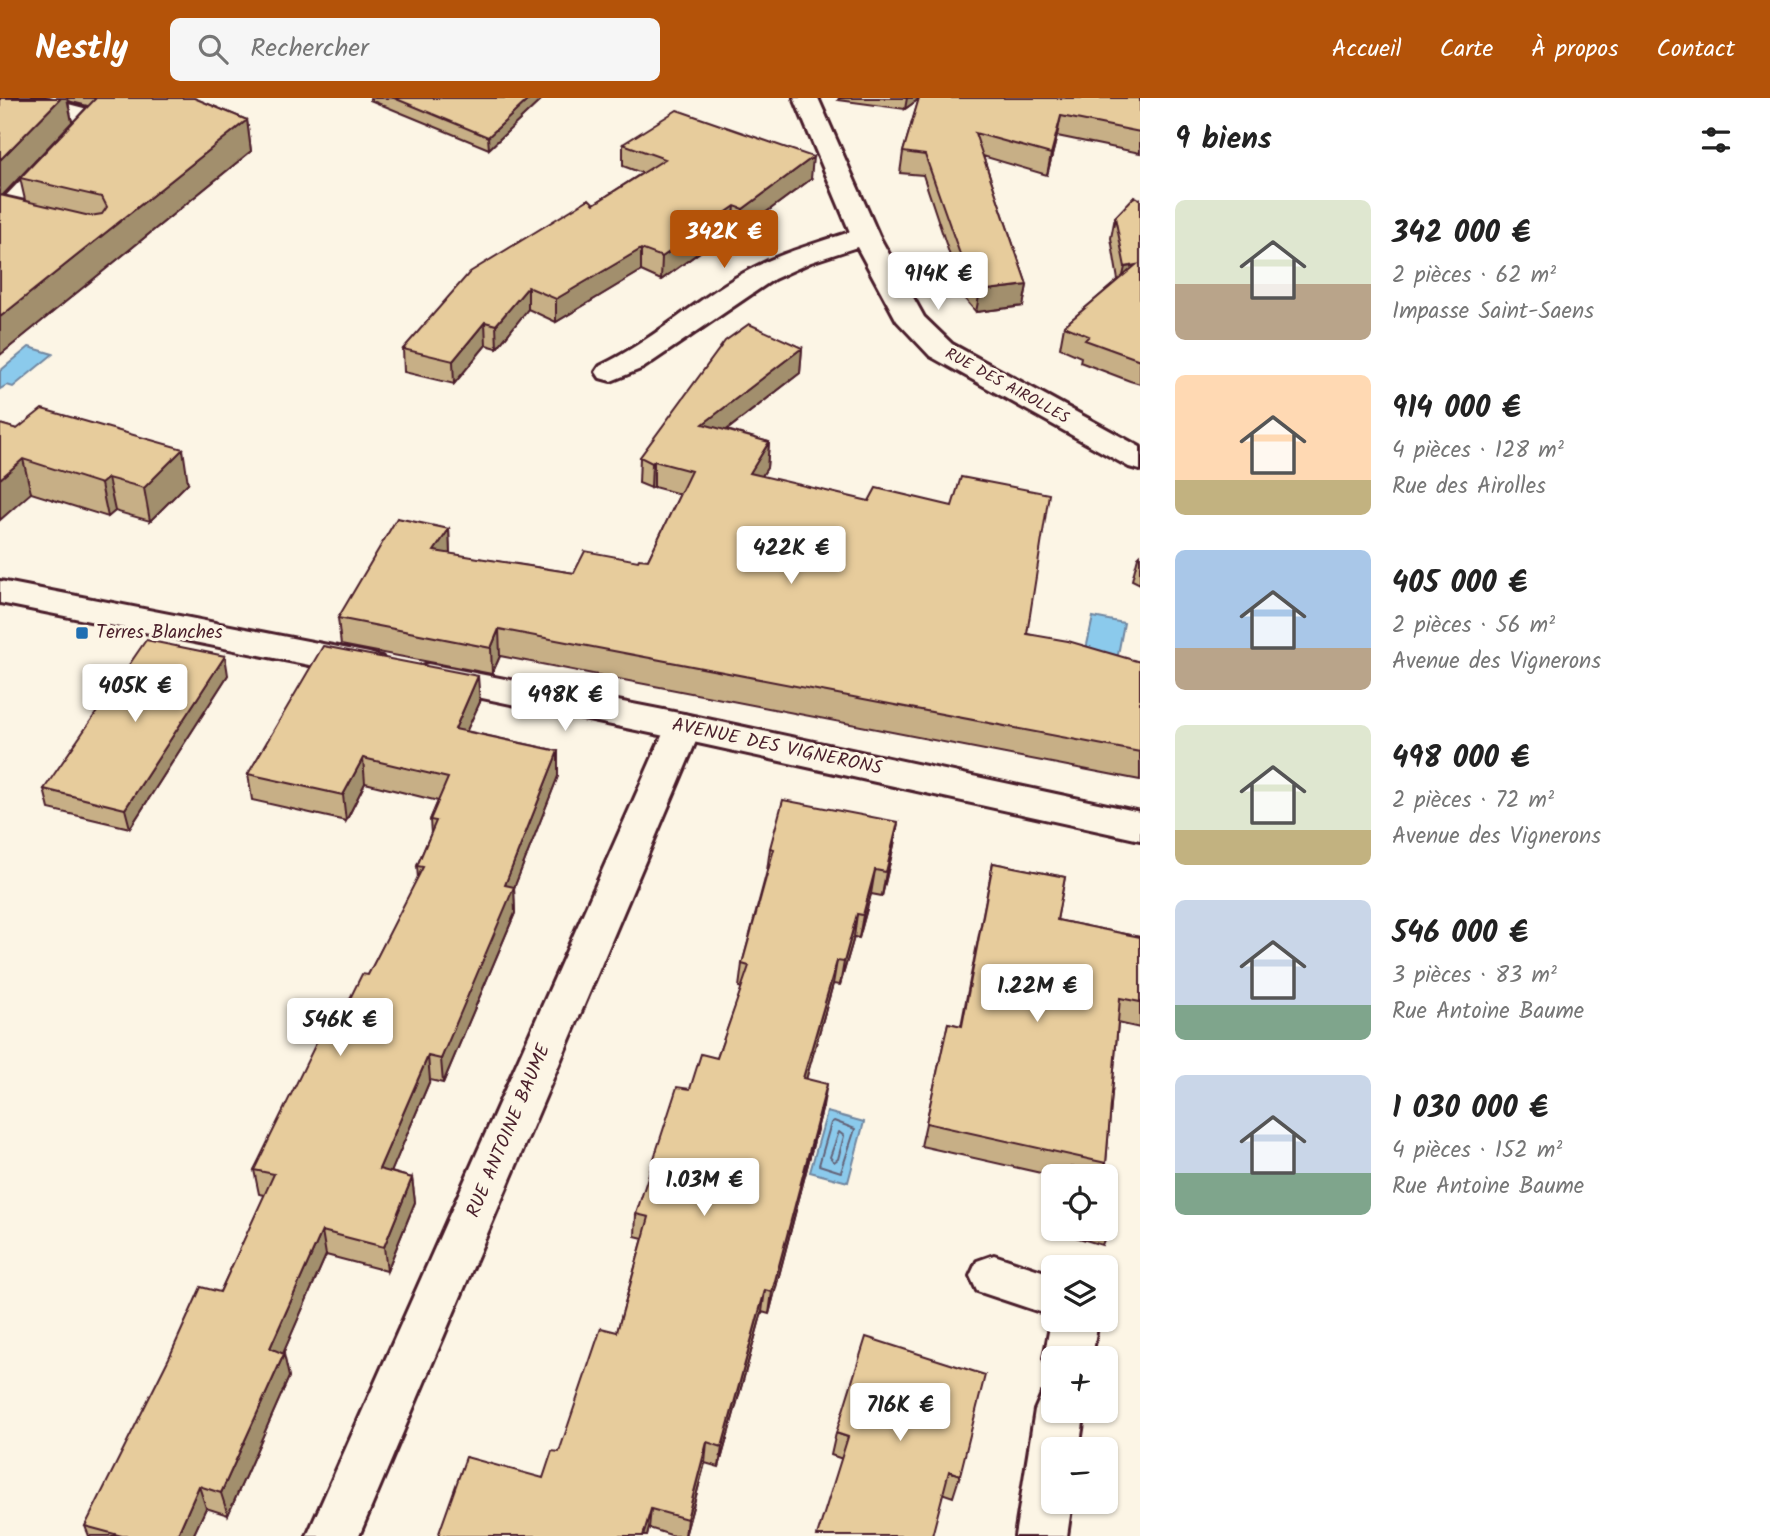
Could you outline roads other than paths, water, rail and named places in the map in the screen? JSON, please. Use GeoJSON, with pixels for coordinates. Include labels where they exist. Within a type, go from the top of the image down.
{"type":"FeatureCollection","features":[{"type":"Feature","properties":{"kind":"street"},"geometry":{"type":"LineString","coordinates":[[1,214],[94,118],[15,98]]}},
{"type":"Feature","properties":{"kind":"street","name":"RUE DES AIROLLES"},"geometry":{"type":"LineString","coordinates":[[806,98],[865,236],[912,321],[942,350],[1140,460]]}},
{"type":"Feature","properties":{"kind":"street"},"geometry":{"type":"LineString","coordinates":[[1,214],[30,221]]}},
{"type":"Feature","properties":{"kind":"street"},"geometry":{"type":"LineString","coordinates":[[611,372],[642,359],[763,273],[797,258],[865,236]]}},
{"type":"Feature","properties":{"kind":"street","name":"AVENUE DES VIGNERONS"},"geometry":{"type":"LineString","coordinates":[[0,592],[684,727],[1140,826]]}},
{"type":"Feature","properties":{"kind":"street","name":"RUE ANTOINE BAUME"},"geometry":{"type":"LineString","coordinates":[[333,1536],[684,727]]}},
{"type":"Feature","properties":{"kind":"street"},"geometry":{"type":"LineString","coordinates":[[994,1276],[1041,1292]]}},
{"type":"Feature","properties":{"kind":"street"},"geometry":{"type":"LineString","coordinates":[[1041,1536],[1045,1514]]}},
{"type":"Feature","properties":{"kind":"water"},"geometry":{"type":"Polygon","coordinates":[[[29,347],[53,354],[13,387],[7,385],[0,389],[0,371],[29,347]]]}},
{"type":"Feature","properties":{"kind":"water"},"geometry":{"type":"Polygon","coordinates":[[[1093,617],[1124,623],[1117,660],[1085,654],[1093,617]]]}},
{"type":"Feature","properties":{"kind":"water"},"geometry":{"type":"Polygon","coordinates":[[[827,1112],[864,1122],[848,1182],[810,1172],[827,1112]]]}},
{"type":"Feature","properties":{"kind":"place","name":"Terres Blanches"},"geometry":{"type":"Point","coordinates":[82,633]}}]}
